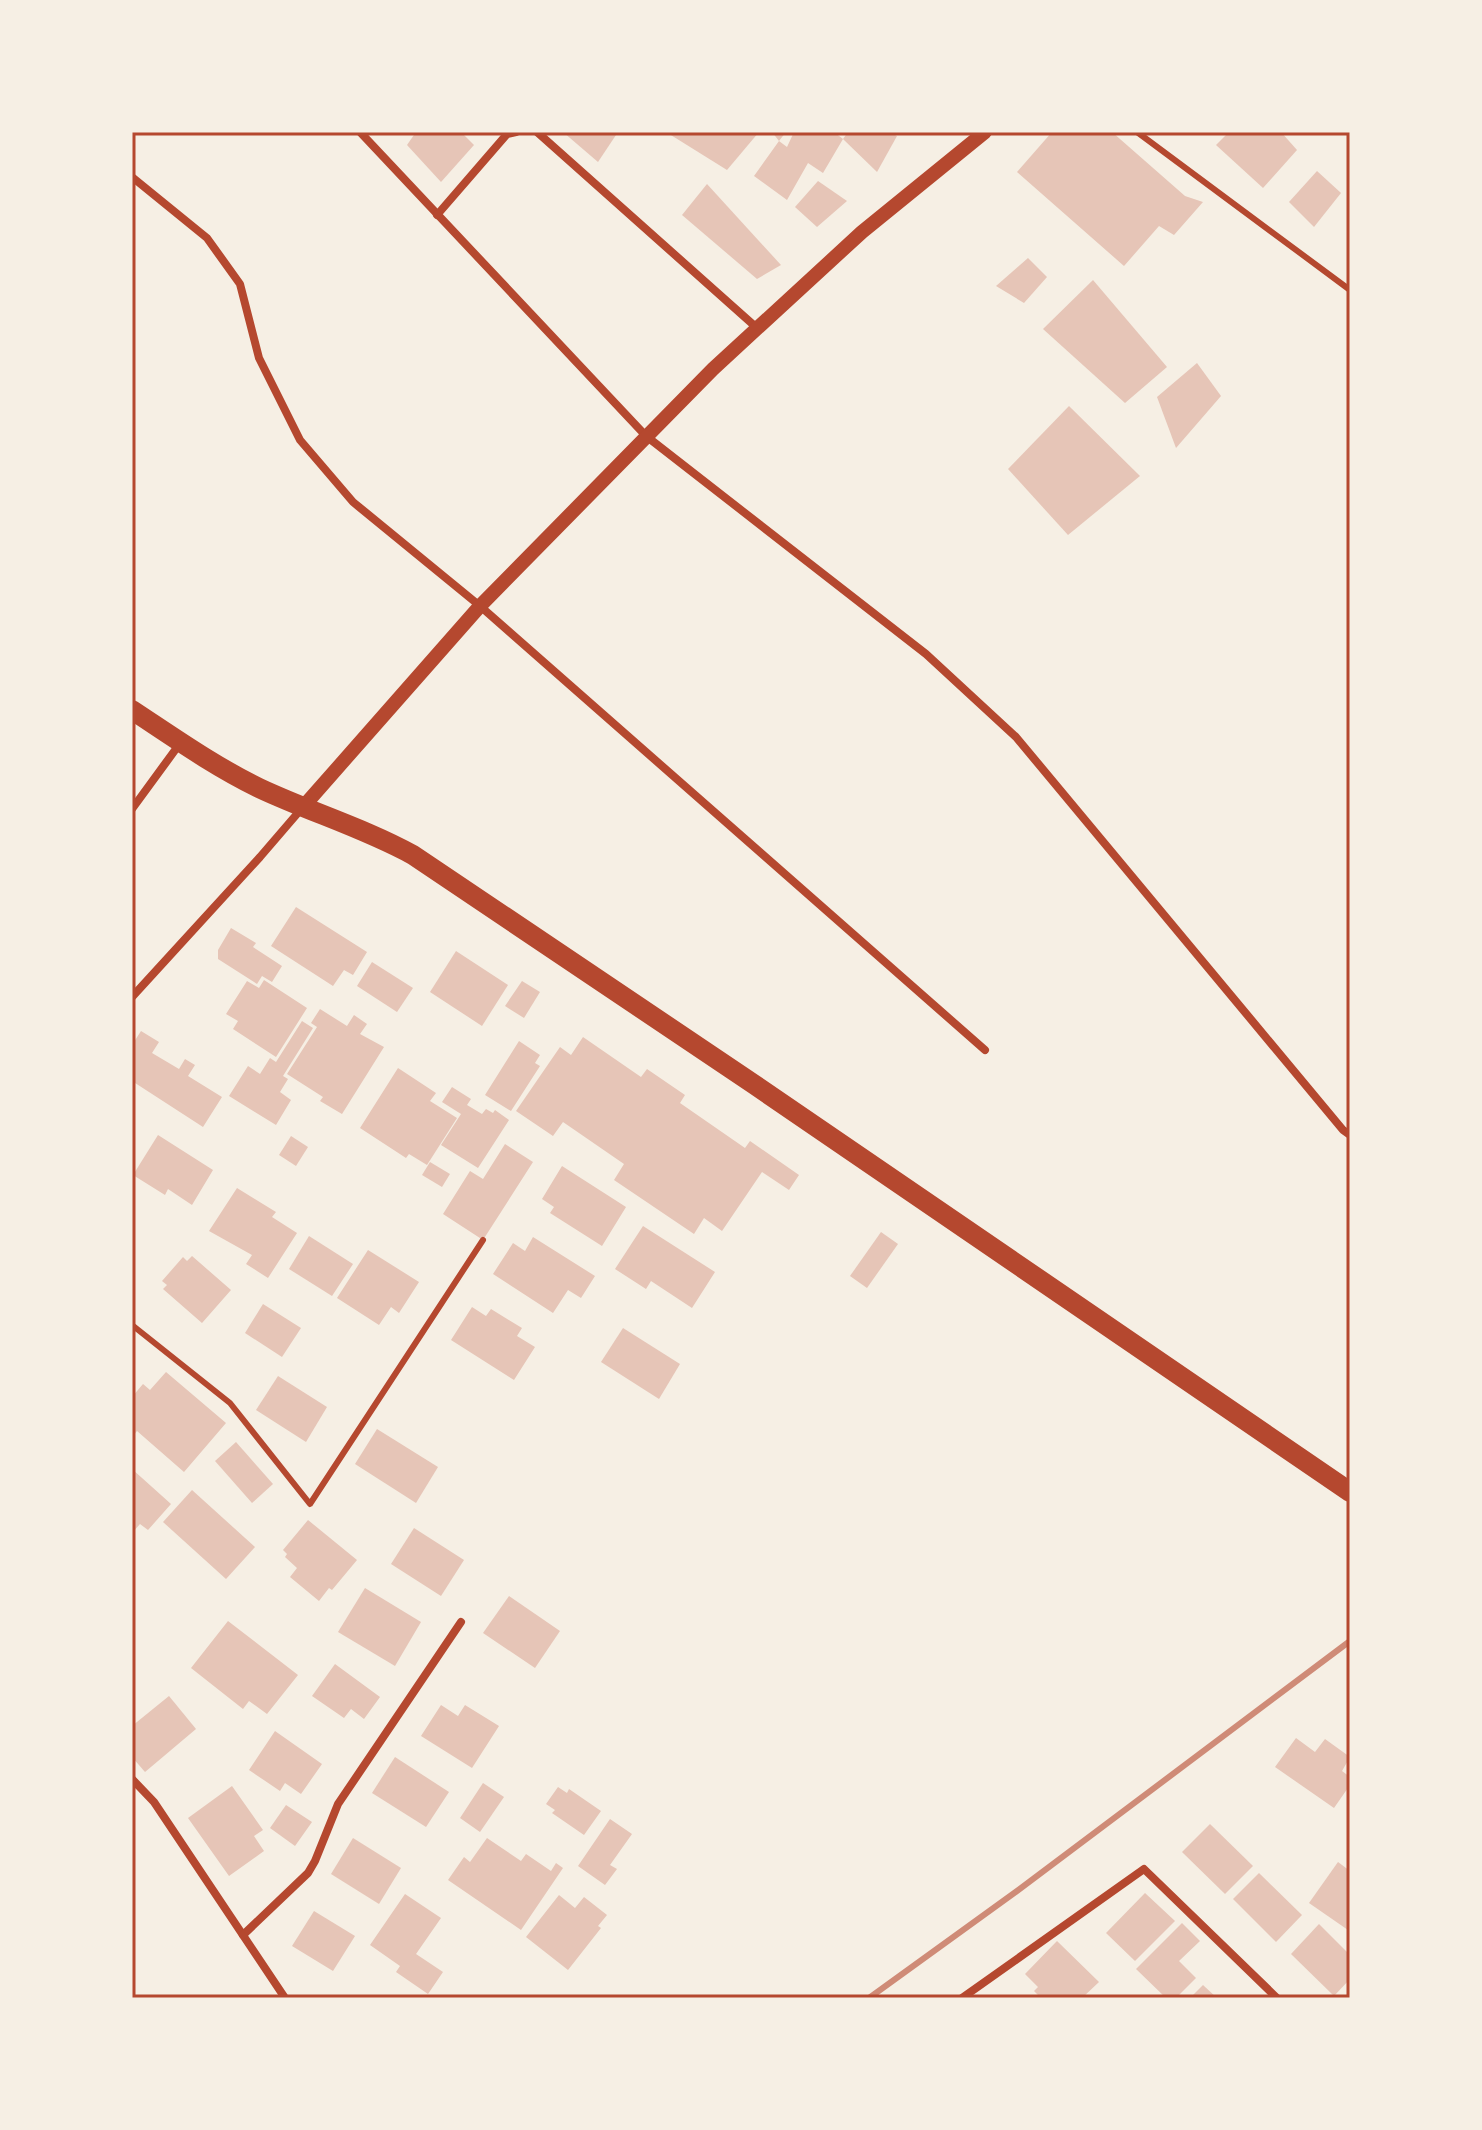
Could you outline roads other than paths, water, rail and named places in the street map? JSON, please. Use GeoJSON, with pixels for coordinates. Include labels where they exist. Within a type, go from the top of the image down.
{"type":"FeatureCollection","features":[{"type":"Feature","properties":{"kind":"main road"},"geometry":{"type":"LineString","coordinates":[[132,710],[259,787],[384,839],[413,855],[1350,1492]]}},
{"type":"Feature","properties":{"kind":"street"},"geometry":{"type":"LineString","coordinates":[[360,132],[646,436],[926,654],[1016,737],[1348,1130]]}},
{"type":"Feature","properties":{"kind":"street"},"geometry":{"type":"LineString","coordinates":[[437,215],[507,134],[516,132]]}},
{"type":"Feature","properties":{"kind":"street"},"geometry":{"type":"LineString","coordinates":[[537,132],[757,328]]}},
{"type":"Feature","properties":{"kind":"street"},"geometry":{"type":"LineString","coordinates":[[132,997],[260,857],[480,606],[646,436],[862,232],[985,132]]}},
{"type":"Feature","properties":{"kind":"street"},"geometry":{"type":"LineString","coordinates":[[132,177],[207,238],[240,284],[259,358],[300,440],[353,502],[480,606],[985,1050]]}},
{"type":"Feature","properties":{"kind":"street"},"geometry":{"type":"LineString","coordinates":[[132,809],[181,742]]}},
{"type":"Feature","properties":{"kind":"street"},"geometry":{"type":"LineString","coordinates":[[243,1935],[308,1873],[338,1804],[461,1622]]}},
{"type":"Feature","properties":{"kind":"street"},"geometry":{"type":"LineString","coordinates":[[132,1779],[154,1802],[285,1998]]}},
{"type":"Feature","properties":{"kind":"street"},"geometry":{"type":"LineString","coordinates":[[962,1998],[1144,1869],[1277,1998]]}},
{"type":"Feature","properties":{"kind":"lane"},"geometry":{"type":"LineString","coordinates":[[1137,132],[1350,290]]}},
{"type":"Feature","properties":{"kind":"lane"},"geometry":{"type":"LineString","coordinates":[[132,1325],[230,1403],[310,1504],[483,1240]]}},
{"type":"Feature","properties":{"kind":"railway"},"geometry":{"type":"LineString","coordinates":[[869,1998],[1350,1641]]}}]}
